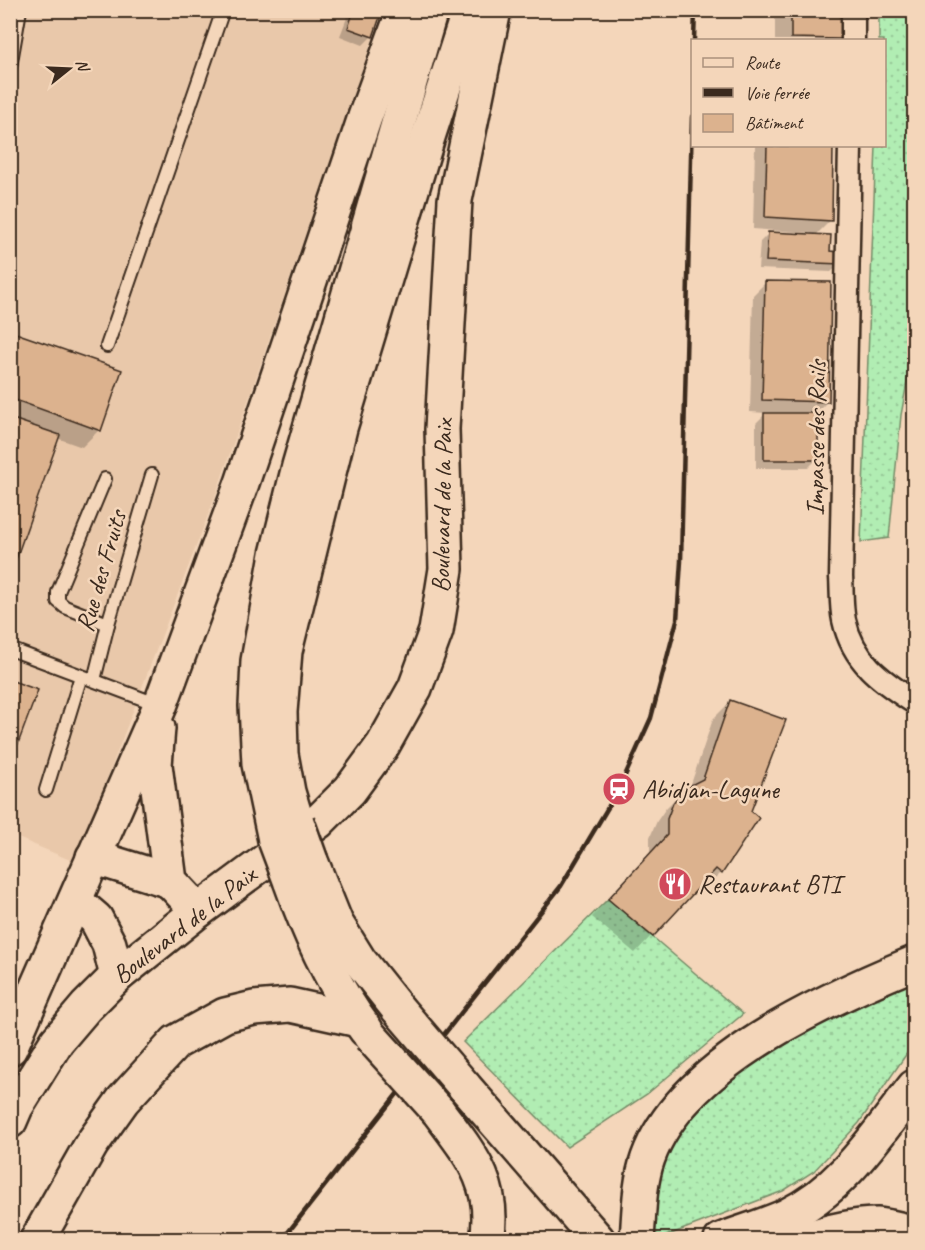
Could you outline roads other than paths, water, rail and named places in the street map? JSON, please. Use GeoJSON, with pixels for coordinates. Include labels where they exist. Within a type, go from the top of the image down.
{"type":"FeatureCollection","features":[{"type":"Feature","properties":{"kind":"main road"},"geometry":{"type":"LineString","coordinates":[[10,1048],[160,706],[243,483],[365,117],[404,10]]}},
{"type":"Feature","properties":{"kind":"main road"},"geometry":{"type":"LineString","coordinates":[[431,10],[299,466],[277,554],[258,662],[256,706],[258,764],[300,870],[359,960],[524,1157],[597,1239]]}},
{"type":"Feature","properties":{"kind":"main road"},"geometry":{"type":"LineString","coordinates":[[286,831],[288,792],[281,754],[280,712],[285,651],[339,428],[469,10]]}},
{"type":"Feature","properties":{"kind":"main road","name":"Boulevard de la Paix"},"geometry":{"type":"LineString","coordinates":[[10,1121],[16,1107],[57,1041],[86,1007],[117,976],[198,911],[318,822],[350,790],[383,745],[415,688],[436,631],[446,569],[442,429],[455,200],[494,10]]}},
{"type":"Feature","properties":{"kind":"main road"},"geometry":{"type":"LineString","coordinates":[[160,706],[155,765],[170,881]]}},
{"type":"Feature","properties":{"kind":"main road"},"geometry":{"type":"LineString","coordinates":[[93,857],[170,881],[198,911]]}},
{"type":"Feature","properties":{"kind":"main road"},"geometry":{"type":"LineString","coordinates":[[300,870],[304,921],[323,962],[364,1028],[438,1111],[475,1161],[482,1177],[488,1203],[487,1239]]}},
{"type":"Feature","properties":{"kind":"main road"},"geometry":{"type":"LineString","coordinates":[[75,901],[96,919],[109,944],[117,976]]}},
{"type":"Feature","properties":{"kind":"main road"},"geometry":{"type":"LineString","coordinates":[[637,1239],[639,1206],[648,1159],[661,1131],[677,1108],[699,1084],[800,1015],[915,963]]}},
{"type":"Feature","properties":{"kind":"main road"},"geometry":{"type":"LineString","coordinates":[[37,1239],[91,1145],[123,1100],[176,1042],[225,1016],[254,1008],[290,1005],[364,1028]]}},
{"type":"Feature","properties":{"kind":"main road"},"geometry":{"type":"LineString","coordinates":[[721,1239],[787,1215],[832,1185],[863,1154],[915,1087]]}},
{"type":"Feature","properties":{"kind":"main road"},"geometry":{"type":"LineString","coordinates":[[802,1239],[833,1230],[878,1225],[915,1232]]}},
{"type":"Feature","properties":{"kind":"street"},"geometry":{"type":"LineString","coordinates":[[853,10],[853,39]]}},
{"type":"Feature","properties":{"kind":"street","name":"Impasse des Rails"},"geometry":{"type":"LineString","coordinates":[[850,147],[841,578],[843,618],[853,647],[869,669],[889,686],[915,702]]}},
{"type":"Feature","properties":{"kind":"street"},"geometry":{"type":"LineString","coordinates":[[871,981],[915,953]]}},
{"type":"Feature","properties":{"kind":"lane"},"geometry":{"type":"LineString","coordinates":[[10,68],[20,10]]}},
{"type":"Feature","properties":{"kind":"lane"},"geometry":{"type":"LineString","coordinates":[[107,346],[223,10]]}},
{"type":"Feature","properties":{"kind":"lane","name":"Rue des Fruits"},"geometry":{"type":"LineString","coordinates":[[94,680],[152,475]]}},
{"type":"Feature","properties":{"kind":"lane"},"geometry":{"type":"LineString","coordinates":[[105,479],[58,592],[58,601],[65,607],[108,624]]}},
{"type":"Feature","properties":{"kind":"lane"},"geometry":{"type":"LineString","coordinates":[[10,649],[160,706]]}},
{"type":"Feature","properties":{"kind":"lane"},"geometry":{"type":"LineString","coordinates":[[46,790],[81,676]]}},
{"type":"Feature","properties":{"kind":"railway"},"geometry":{"type":"LineString","coordinates":[[694,39],[695,10]]}},
{"type":"Feature","properties":{"kind":"railway"},"geometry":{"type":"LineString","coordinates":[[282,1240],[561,886],[619,789],[651,718],[677,620],[681,561],[691,147]]}},
{"type":"Feature","properties":{"kind":"place","name":"Abidjan-Lagune"},"geometry":{"type":"Point","coordinates":[619,789]}},
{"type":"Feature","properties":{"kind":"place","name":"Restaurant BTI"},"geometry":{"type":"Point","coordinates":[675,884]}}]}
